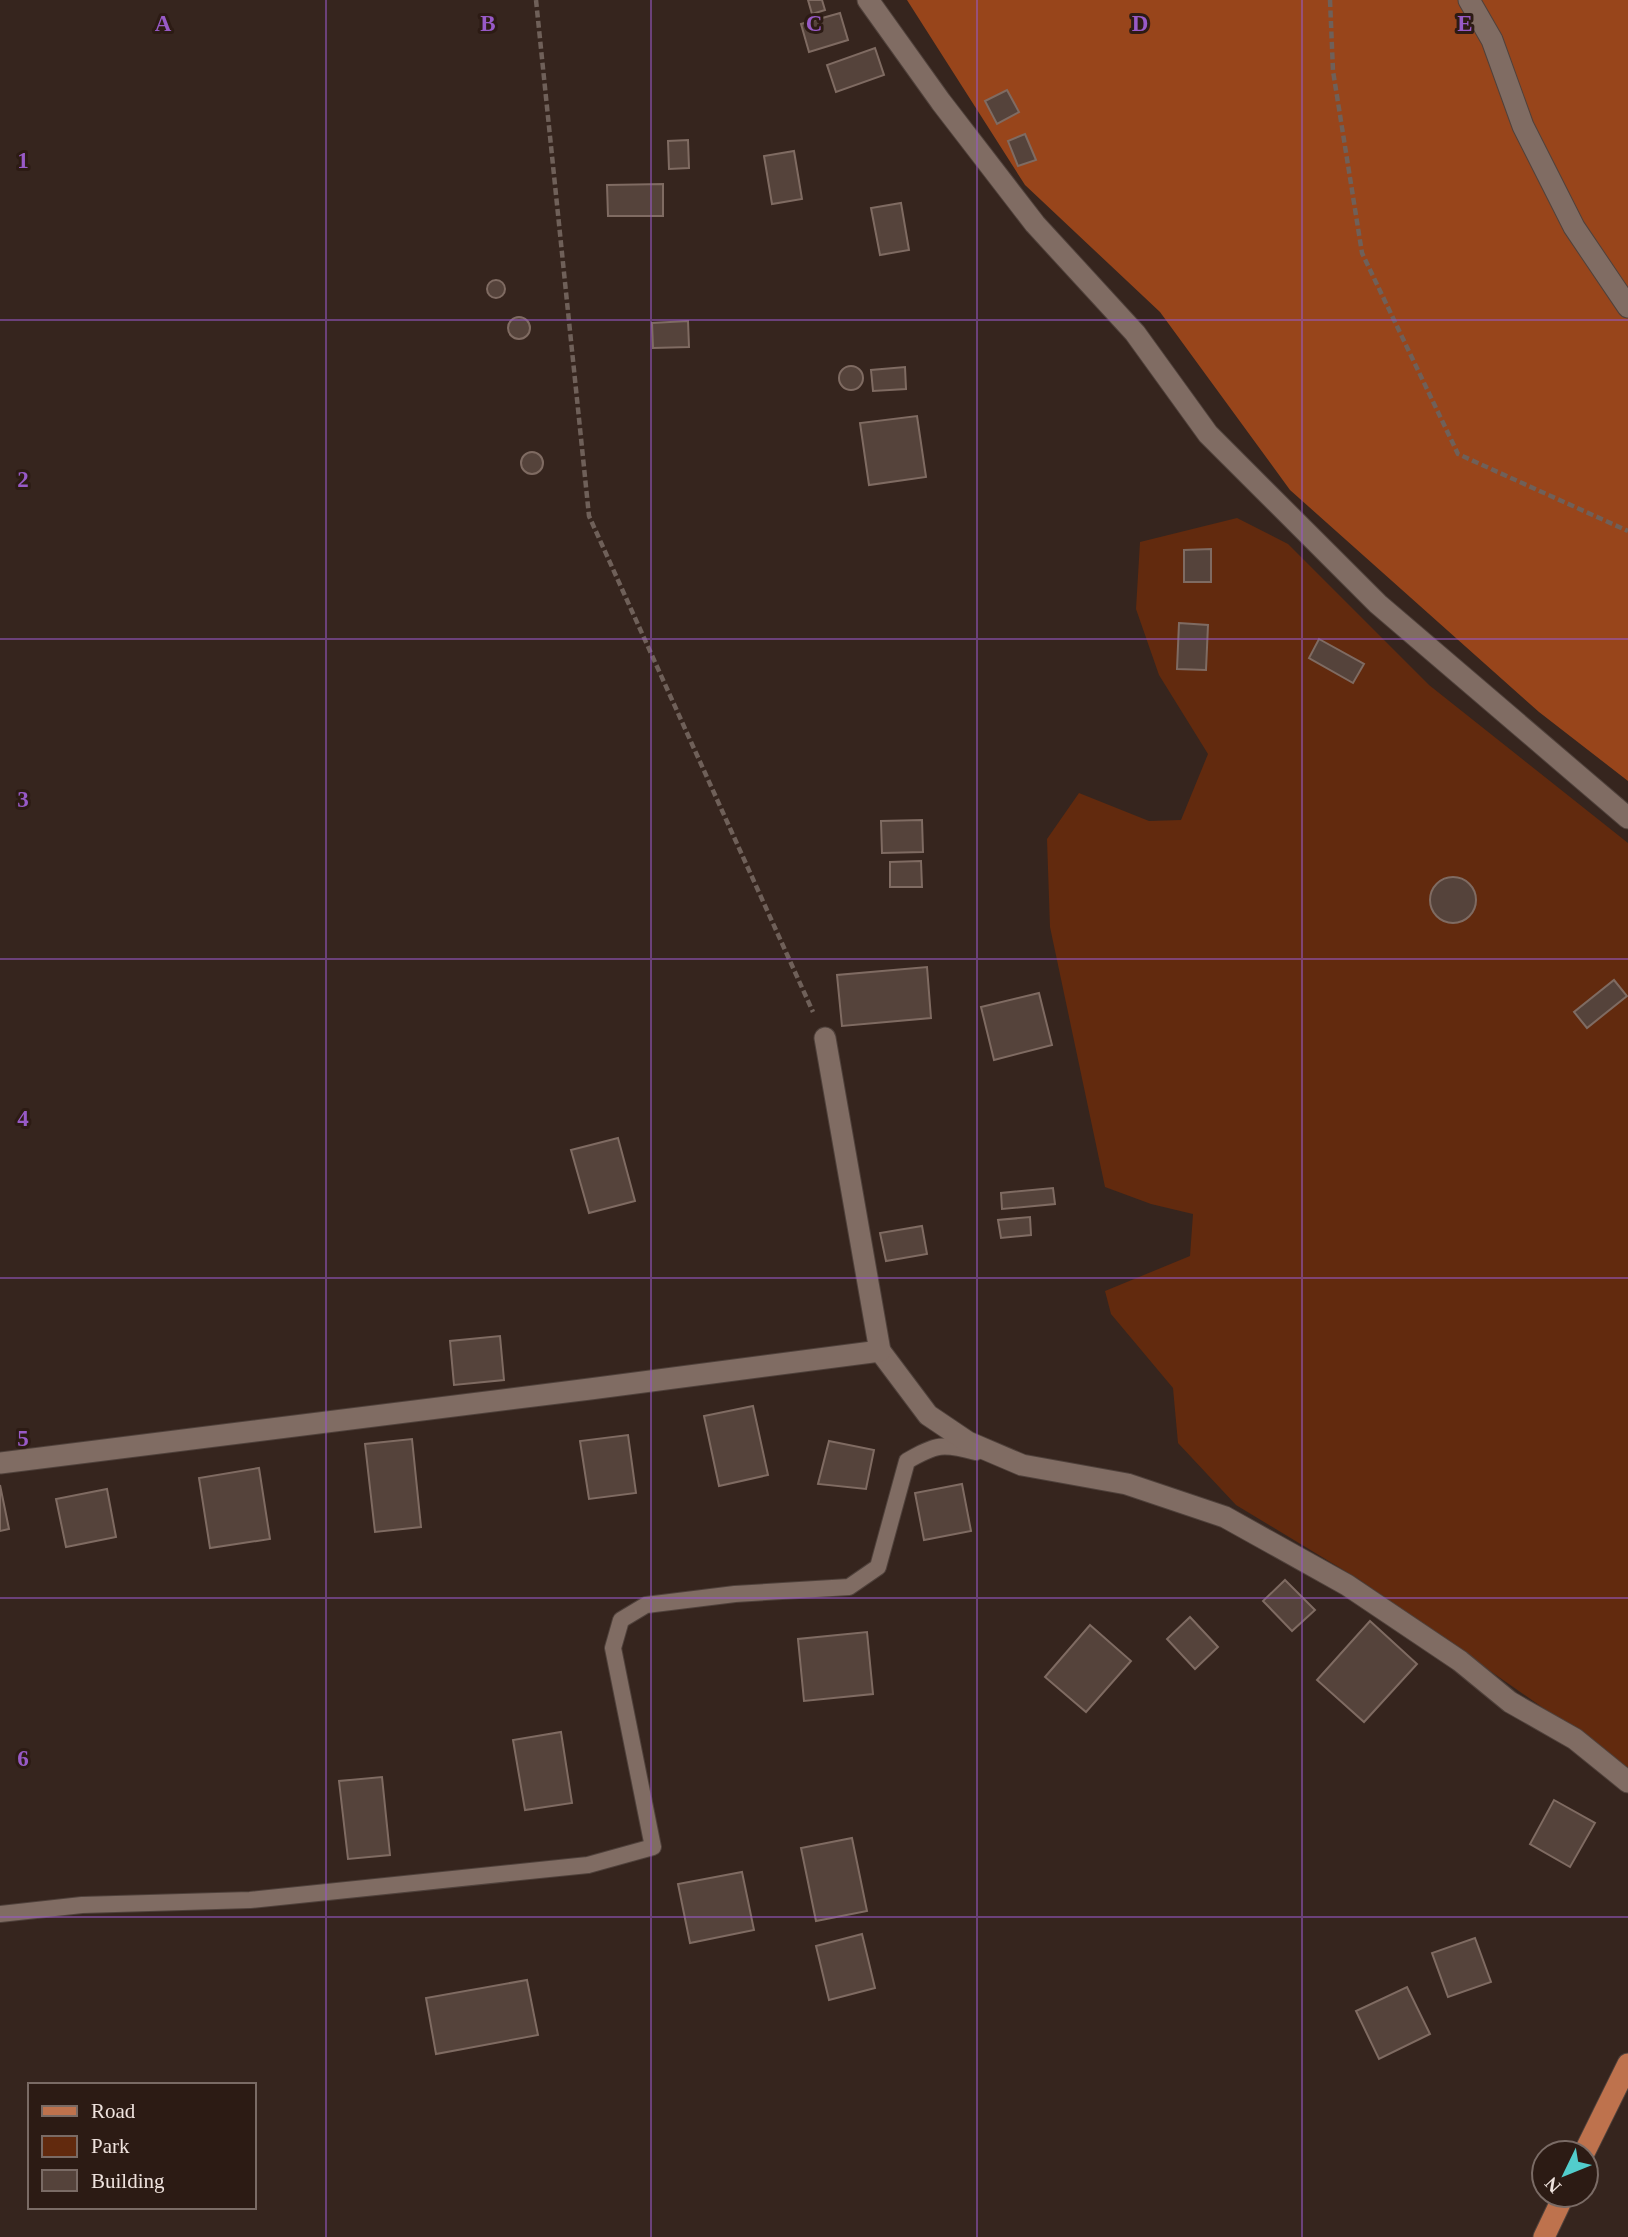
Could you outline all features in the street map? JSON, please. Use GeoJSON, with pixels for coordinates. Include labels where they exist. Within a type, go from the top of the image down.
{"type":"FeatureCollection","features":[{"type":"Feature","properties":{"kind":"main road"},"geometry":{"type":"LineString","coordinates":[[1591,2139],[1628,2064]]}},
{"type":"Feature","properties":{"kind":"main road"},"geometry":{"type":"LineString","coordinates":[[1544,2237],[1557,2209]]}},
{"type":"Feature","properties":{"kind":"street"},"geometry":{"type":"LineString","coordinates":[[869,0],[941,102],[1035,224],[1135,333],[1208,434],[1378,604],[1628,818]]}},
{"type":"Feature","properties":{"kind":"street"},"geometry":{"type":"LineString","coordinates":[[1469,0],[1492,40],[1523,126],[1574,227],[1628,307]]}},
{"type":"Feature","properties":{"kind":"street"},"geometry":{"type":"LineString","coordinates":[[825,1038],[880,1351],[928,1415],[968,1441],[1022,1465],[1127,1483],[1225,1517],[1347,1585],[1460,1661],[1510,1702],[1575,1739],[1628,1782]]}},
{"type":"Feature","properties":{"kind":"street"},"geometry":{"type":"LineString","coordinates":[[0,1463],[352,1417],[618,1387],[880,1351]]}},
{"type":"Feature","properties":{"kind":"lane"},"geometry":{"type":"LineString","coordinates":[[0,1914],[82,1905],[250,1900],[588,1865],[653,1847],[613,1648],[621,1620],[646,1605],[735,1594],[849,1587],[878,1567],[907,1461],[930,1448],[947,1444],[1022,1465]]}},
{"type":"Feature","properties":{"kind":"path"},"geometry":{"type":"LineString","coordinates":[[536,0],[589,516],[825,1038]]}},
{"type":"Feature","properties":{"kind":"path"},"geometry":{"type":"LineString","coordinates":[[1330,0],[1333,71],[1362,253],[1458,454],[1628,531]]}},
{"type":"Feature","properties":{"kind":"green space"},"geometry":{"type":"Polygon","coordinates":[[[1237,518],[1288,544],[1429,685],[1628,843],[1628,1771],[1609,1754],[1360,1580],[1236,1505],[1178,1443],[1173,1388],[1111,1314],[1105,1291],[1190,1256],[1193,1214],[1151,1204],[1105,1187],[1050,927],[1047,839],[1079,793],[1149,821],[1181,820],[1208,754],[1159,675],[1136,609],[1140,542],[1237,518]]]}},
{"type":"Feature","properties":{"kind":"shaded area"},"geometry":{"type":"Polygon","coordinates":[[[907,0],[1628,0],[1628,781],[1539,712],[1290,490],[1160,312],[1025,185],[907,0]]]}},
{"type":"Feature","properties":{"kind":"building"},"geometry":{"type":"Polygon","coordinates":[[[808,0],[822,0],[825,10],[812,14],[808,0]]]}},
{"type":"Feature","properties":{"kind":"building"},"geometry":{"type":"Polygon","coordinates":[[[840,13],[848,40],[809,52],[801,24],[840,13]]]}},
{"type":"Feature","properties":{"kind":"building"},"geometry":{"type":"Polygon","coordinates":[[[875,48],[884,75],[836,92],[827,65],[875,48]]]}},
{"type":"Feature","properties":{"kind":"building"},"geometry":{"type":"Polygon","coordinates":[[[1007,90],[1019,112],[997,124],[985,101],[1007,90]]]}},
{"type":"Feature","properties":{"kind":"building"},"geometry":{"type":"Polygon","coordinates":[[[1025,134],[1036,160],[1018,166],[1008,141],[1025,134]]]}},
{"type":"Feature","properties":{"kind":"building"},"geometry":{"type":"Polygon","coordinates":[[[688,140],[689,168],[669,169],[668,141],[688,140]]]}},
{"type":"Feature","properties":{"kind":"building"},"geometry":{"type":"Polygon","coordinates":[[[794,151],[802,199],[772,204],[764,156],[794,151]]]}},
{"type":"Feature","properties":{"kind":"building"},"geometry":{"type":"Polygon","coordinates":[[[663,184],[663,216],[608,216],[607,185],[663,184]]]}},
{"type":"Feature","properties":{"kind":"building"},"geometry":{"type":"Polygon","coordinates":[[[901,203],[909,250],[880,255],[871,208],[901,203]]]}},
{"type":"Feature","properties":{"kind":"building"},"geometry":{"type":"Polygon","coordinates":[[[492,280],[500,280],[505,289],[503,296],[492,298],[487,293],[487,285],[492,280]]]}},
{"type":"Feature","properties":{"kind":"building"},"geometry":{"type":"Polygon","coordinates":[[[519,317],[529,324],[530,328],[523,338],[519,339],[509,332],[508,328],[515,318],[519,317]]]}},
{"type":"Feature","properties":{"kind":"building"},"geometry":{"type":"Polygon","coordinates":[[[688,321],[689,347],[653,348],[652,323],[688,321]]]}},
{"type":"Feature","properties":{"kind":"building"},"geometry":{"type":"Polygon","coordinates":[[[851,366],[862,373],[863,378],[856,389],[851,390],[840,383],[839,378],[846,367],[851,366]]]}},
{"type":"Feature","properties":{"kind":"building"},"geometry":{"type":"Polygon","coordinates":[[[905,367],[906,389],[873,391],[871,370],[905,367]]]}},
{"type":"Feature","properties":{"kind":"building"},"geometry":{"type":"Polygon","coordinates":[[[917,416],[926,477],[869,485],[860,423],[917,416]]]}},
{"type":"Feature","properties":{"kind":"building"},"geometry":{"type":"Polygon","coordinates":[[[532,452],[540,455],[543,463],[540,471],[532,474],[524,471],[521,463],[524,455],[532,452]]]}},
{"type":"Feature","properties":{"kind":"building"},"geometry":{"type":"Polygon","coordinates":[[[1211,549],[1211,582],[1184,582],[1184,550],[1211,549]]]}},
{"type":"Feature","properties":{"kind":"building"},"geometry":{"type":"Polygon","coordinates":[[[1179,623],[1208,625],[1206,670],[1177,669],[1179,623]]]}},
{"type":"Feature","properties":{"kind":"building"},"geometry":{"type":"Polygon","coordinates":[[[1319,639],[1364,664],[1353,683],[1309,658],[1319,639]]]}},
{"type":"Feature","properties":{"kind":"building"},"geometry":{"type":"Polygon","coordinates":[[[922,820],[923,852],[882,853],[881,821],[922,820]]]}},
{"type":"Feature","properties":{"kind":"building"},"geometry":{"type":"Polygon","coordinates":[[[921,861],[922,887],[890,887],[890,862],[921,861]]]}},
{"type":"Feature","properties":{"kind":"building"},"geometry":{"type":"Polygon","coordinates":[[[1453,877],[1469,884],[1476,900],[1469,916],[1453,923],[1437,916],[1430,900],[1437,884],[1453,877]]]}},
{"type":"Feature","properties":{"kind":"building"},"geometry":{"type":"Polygon","coordinates":[[[927,967],[931,1018],[842,1026],[837,975],[927,967]]]}},
{"type":"Feature","properties":{"kind":"building"},"geometry":{"type":"Polygon","coordinates":[[[1614,980],[1627,996],[1587,1028],[1574,1012],[1614,980]]]}},
{"type":"Feature","properties":{"kind":"building"},"geometry":{"type":"Polygon","coordinates":[[[1039,993],[1052,1045],[994,1060],[981,1007],[1039,993]]]}},
{"type":"Feature","properties":{"kind":"building"},"geometry":{"type":"Polygon","coordinates":[[[618,1138],[635,1201],[589,1213],[571,1150],[618,1138]]]}},
{"type":"Feature","properties":{"kind":"building"},"geometry":{"type":"Polygon","coordinates":[[[1053,1188],[1055,1204],[1002,1209],[1001,1193],[1053,1188]]]}},
{"type":"Feature","properties":{"kind":"building"},"geometry":{"type":"Polygon","coordinates":[[[1030,1217],[1031,1235],[1001,1238],[998,1220],[1030,1217]]]}},
{"type":"Feature","properties":{"kind":"building"},"geometry":{"type":"Polygon","coordinates":[[[922,1226],[927,1254],[886,1261],[880,1233],[922,1226]]]}},
{"type":"Feature","properties":{"kind":"building"},"geometry":{"type":"Polygon","coordinates":[[[500,1336],[504,1380],[454,1385],[450,1341],[500,1336]]]}},
{"type":"Feature","properties":{"kind":"building"},"geometry":{"type":"Polygon","coordinates":[[[753,1406],[768,1475],[719,1486],[704,1416],[753,1406]]]}},
{"type":"Feature","properties":{"kind":"building"},"geometry":{"type":"Polygon","coordinates":[[[628,1435],[636,1493],[589,1499],[580,1441],[628,1435]]]}},
{"type":"Feature","properties":{"kind":"building"},"geometry":{"type":"Polygon","coordinates":[[[412,1439],[421,1527],[375,1532],[365,1444],[412,1439]]]}},
{"type":"Feature","properties":{"kind":"building"},"geometry":{"type":"Polygon","coordinates":[[[829,1441],[874,1450],[866,1489],[818,1484],[829,1441]]]}},
{"type":"Feature","properties":{"kind":"building"},"geometry":{"type":"Polygon","coordinates":[[[259,1468],[270,1539],[210,1548],[199,1478],[259,1468]]]}},
{"type":"Feature","properties":{"kind":"building"},"geometry":{"type":"Polygon","coordinates":[[[962,1484],[971,1531],[924,1540],[915,1493],[962,1484]]]}},
{"type":"Feature","properties":{"kind":"building"},"geometry":{"type":"Polygon","coordinates":[[[0,1485],[9,1529],[0,1531],[0,1485]]]}},
{"type":"Feature","properties":{"kind":"building"},"geometry":{"type":"Polygon","coordinates":[[[107,1489],[116,1537],[66,1547],[56,1499],[107,1489]]]}},
{"type":"Feature","properties":{"kind":"building"},"geometry":{"type":"Polygon","coordinates":[[[1285,1580],[1315,1610],[1292,1631],[1263,1601],[1285,1580]]]}},
{"type":"Feature","properties":{"kind":"building"},"geometry":{"type":"Polygon","coordinates":[[[1190,1617],[1218,1647],[1195,1669],[1167,1639],[1190,1617]]]}},
{"type":"Feature","properties":{"kind":"building"},"geometry":{"type":"Polygon","coordinates":[[[1370,1621],[1417,1664],[1364,1722],[1317,1680],[1370,1621]]]}},
{"type":"Feature","properties":{"kind":"building"},"geometry":{"type":"Polygon","coordinates":[[[1090,1625],[1131,1661],[1086,1712],[1045,1677],[1090,1625]]]}},
{"type":"Feature","properties":{"kind":"building"},"geometry":{"type":"Polygon","coordinates":[[[867,1632],[873,1694],[804,1701],[798,1639],[867,1632]]]}},
{"type":"Feature","properties":{"kind":"building"},"geometry":{"type":"Polygon","coordinates":[[[561,1732],[572,1803],[525,1810],[513,1740],[561,1732]]]}},
{"type":"Feature","properties":{"kind":"building"},"geometry":{"type":"Polygon","coordinates":[[[382,1777],[390,1855],[348,1859],[339,1781],[382,1777]]]}},
{"type":"Feature","properties":{"kind":"building"},"geometry":{"type":"Polygon","coordinates":[[[1554,1800],[1595,1823],[1570,1867],[1530,1844],[1554,1800]]]}},
{"type":"Feature","properties":{"kind":"building"},"geometry":{"type":"Polygon","coordinates":[[[852,1838],[867,1911],[816,1921],[801,1848],[852,1838]]]}},
{"type":"Feature","properties":{"kind":"building"},"geometry":{"type":"Polygon","coordinates":[[[742,1872],[754,1930],[690,1943],[678,1884],[742,1872]]]}},
{"type":"Feature","properties":{"kind":"building"},"geometry":{"type":"Polygon","coordinates":[[[862,1934],[875,1988],[829,2000],[816,1946],[862,1934]]]}},
{"type":"Feature","properties":{"kind":"building"},"geometry":{"type":"Polygon","coordinates":[[[1475,1938],[1491,1982],[1448,1997],[1432,1953],[1475,1938]]]}},
{"type":"Feature","properties":{"kind":"building"},"geometry":{"type":"Polygon","coordinates":[[[527,1980],[538,2035],[436,2054],[426,1998],[527,1980]]]}},
{"type":"Feature","properties":{"kind":"building"},"geometry":{"type":"Polygon","coordinates":[[[1407,1987],[1430,2034],[1379,2059],[1356,2011],[1407,1987]]]}}]}
